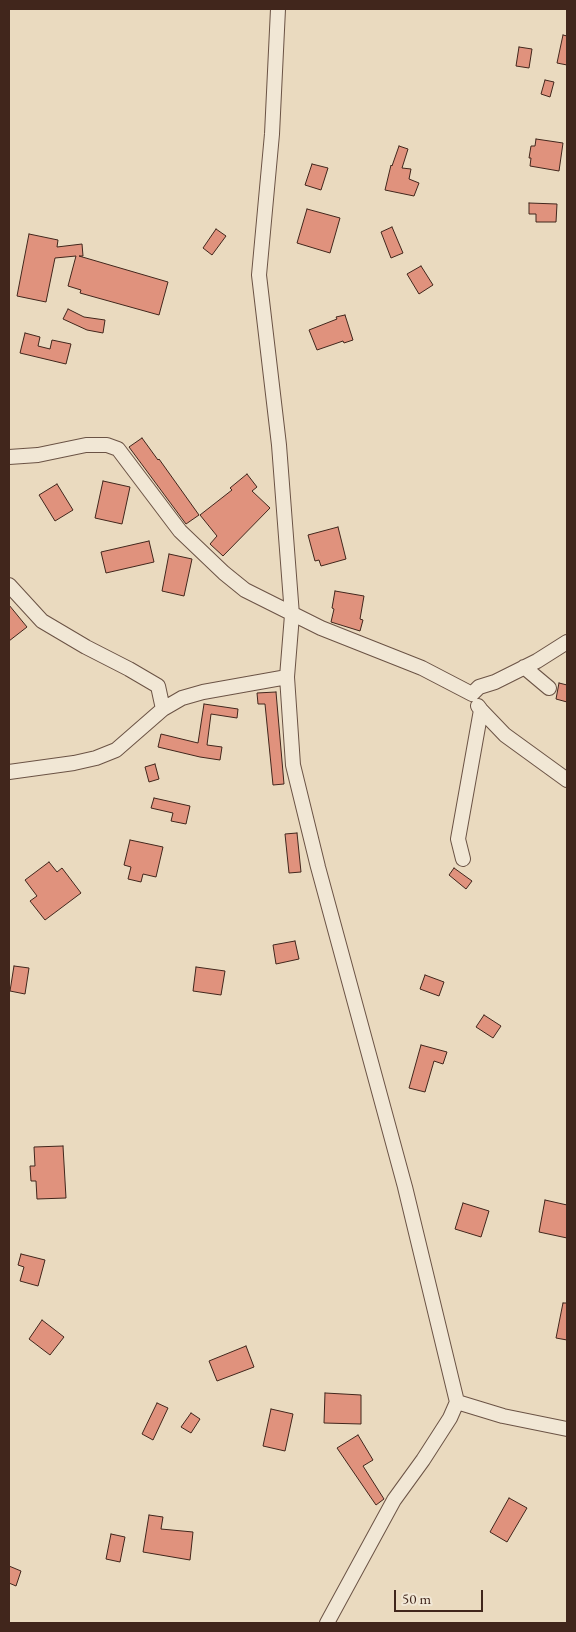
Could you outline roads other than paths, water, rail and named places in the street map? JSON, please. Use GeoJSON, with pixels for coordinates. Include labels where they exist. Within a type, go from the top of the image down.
{"type":"FeatureCollection","features":[{"type":"Feature","properties":{"kind":"street"},"geometry":{"type":"LineString","coordinates":[[278,9],[272,134],[258,275],[279,444],[292,615],[287,677],[293,765],[318,868],[405,1187],[457,1402],[450,1418],[394,1500],[327,1623]]}},
{"type":"Feature","properties":{"kind":"street"},"geometry":{"type":"LineString","coordinates":[[9,457],[38,455],[86,445],[107,445],[118,449],[180,531],[245,590],[320,628],[422,668],[472,694],[481,710],[505,735],[567,780]]}},
{"type":"Feature","properties":{"kind":"street"},"geometry":{"type":"LineString","coordinates":[[9,585],[42,621],[158,686],[163,709]]}},
{"type":"Feature","properties":{"kind":"street"},"geometry":{"type":"LineString","coordinates":[[472,694],[479,687],[495,682],[537,661],[567,642]]}},
{"type":"Feature","properties":{"kind":"street"},"geometry":{"type":"LineString","coordinates":[[524,667],[549,688]]}},
{"type":"Feature","properties":{"kind":"street"},"geometry":{"type":"LineString","coordinates":[[9,772],[96,758],[116,750],[163,709],[182,698],[203,692],[287,677]]}},
{"type":"Feature","properties":{"kind":"street"},"geometry":{"type":"LineString","coordinates":[[463,859],[458,839],[481,710]]}},
{"type":"Feature","properties":{"kind":"street"},"geometry":{"type":"LineString","coordinates":[[457,1402],[503,1416],[567,1428]]}}]}
